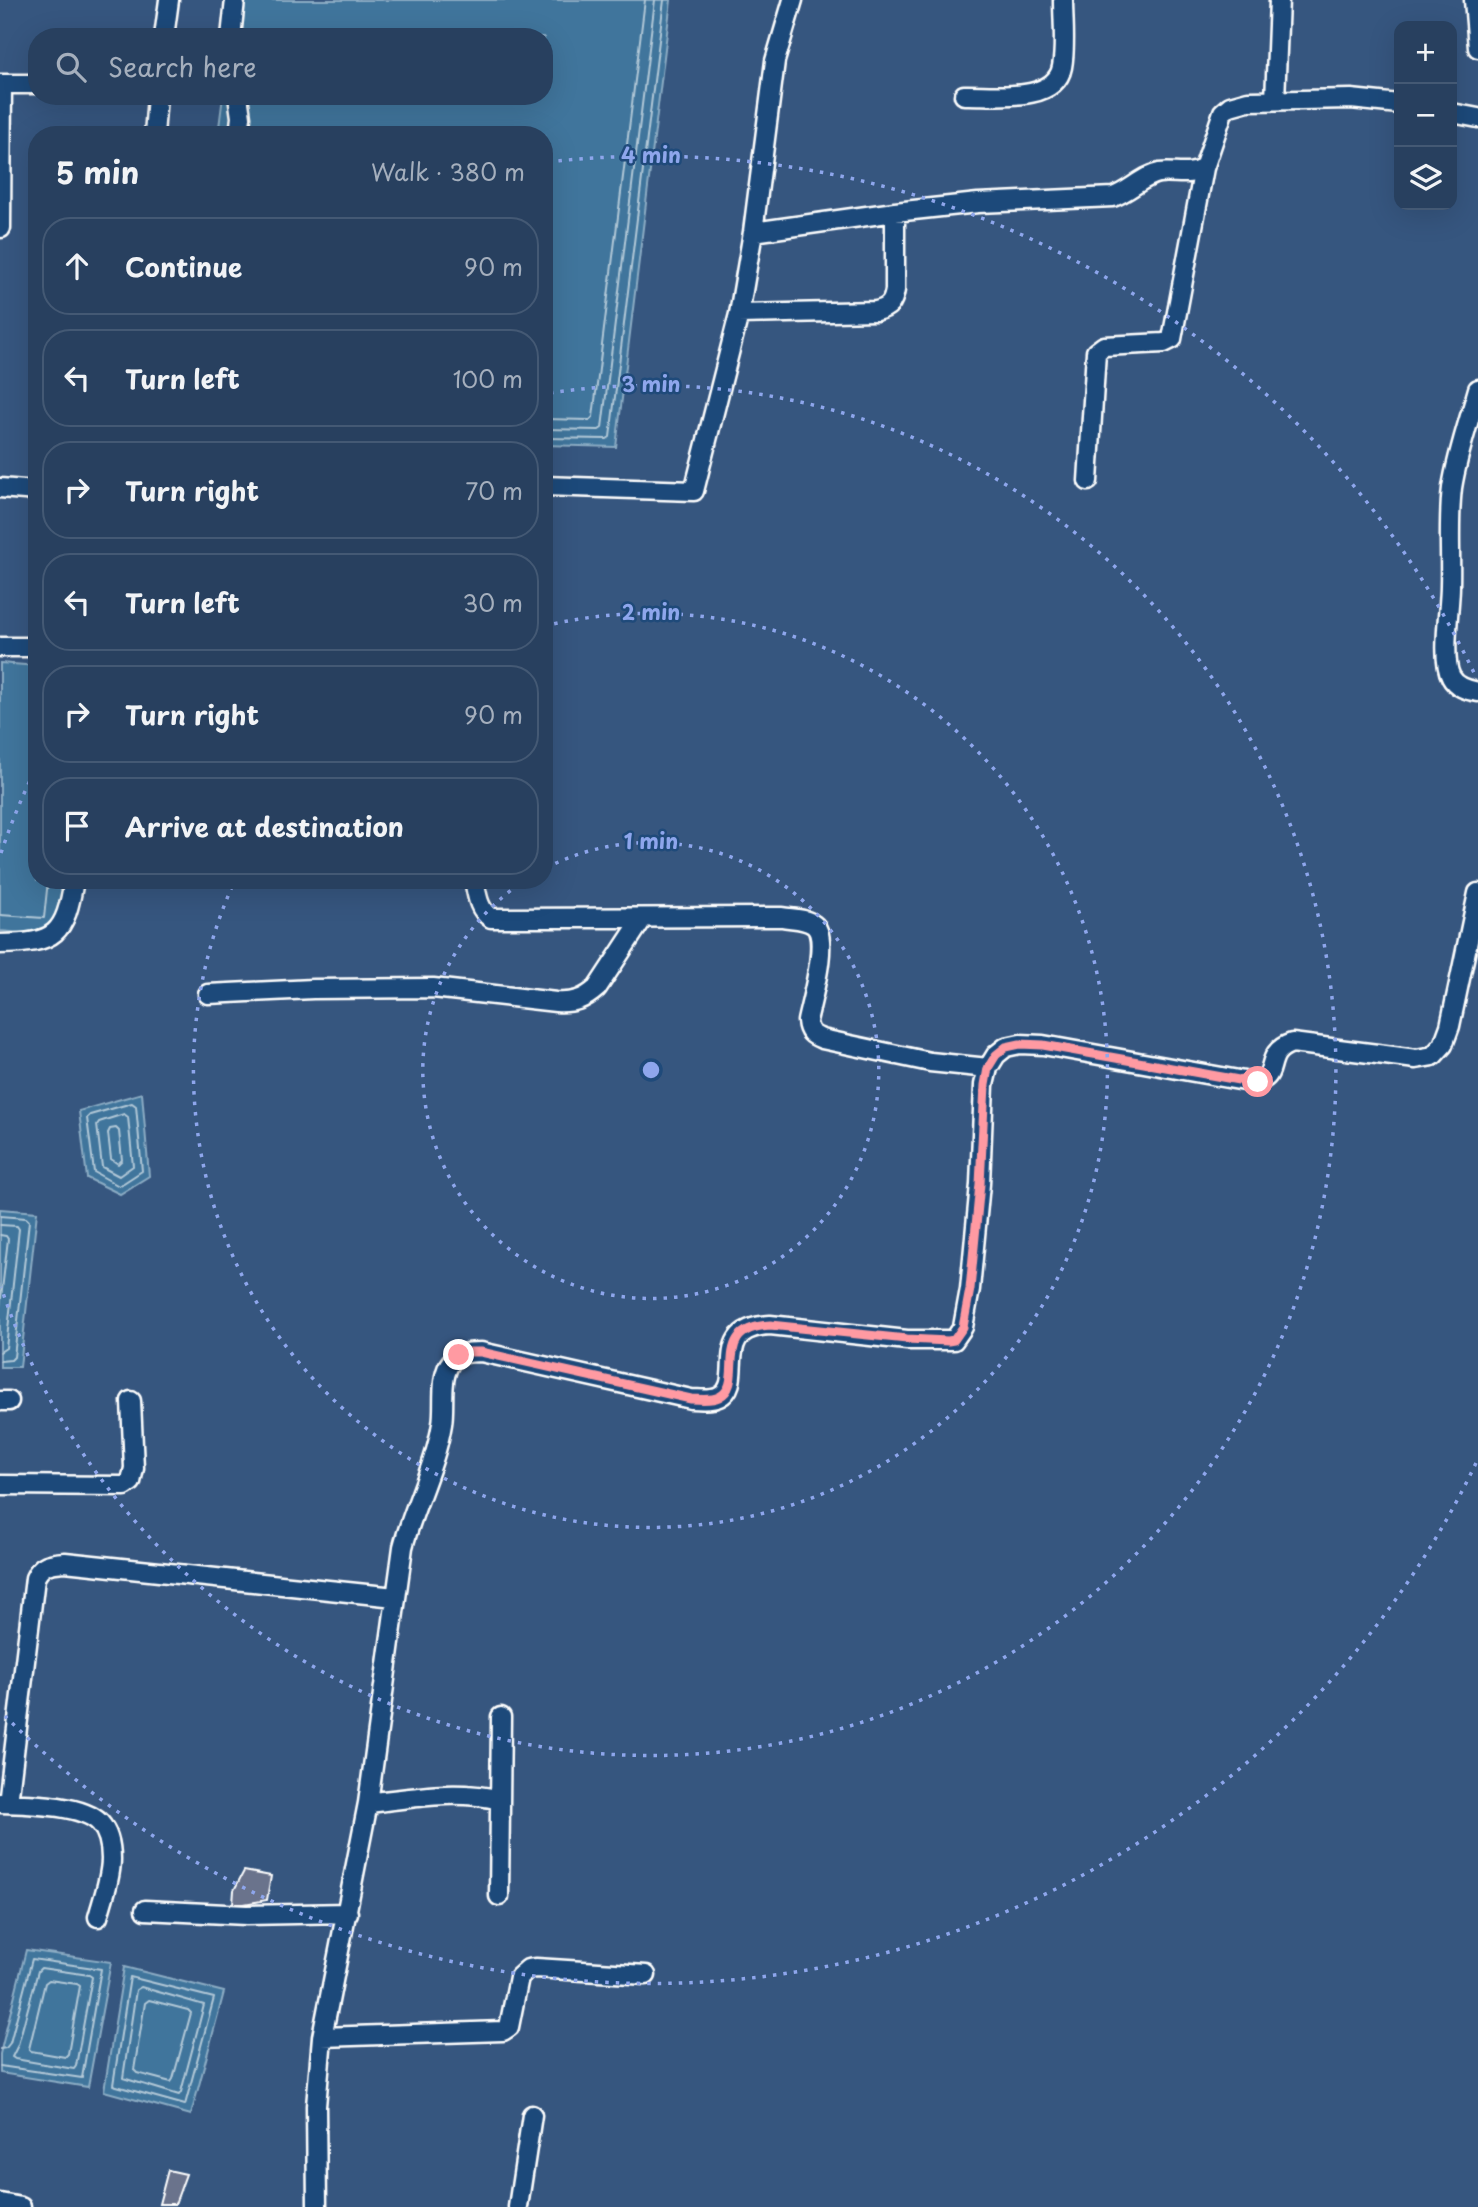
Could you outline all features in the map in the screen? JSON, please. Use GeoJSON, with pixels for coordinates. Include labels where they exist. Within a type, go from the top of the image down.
{"type":"FeatureCollection","features":[{"type":"Feature","properties":{"kind":"street"},"geometry":{"type":"LineString","coordinates":[[165,28],[169,0]]}},
{"type":"Feature","properties":{"kind":"street"},"geometry":{"type":"LineString","coordinates":[[232,28],[235,0]]}},
{"type":"Feature","properties":{"kind":"street"},"geometry":{"type":"LineString","coordinates":[[553,486],[694,491],[739,314],[753,232],[775,61],[793,0]]}},
{"type":"Feature","properties":{"kind":"street"},"geometry":{"type":"LineString","coordinates":[[964,94],[1033,93],[1056,81],[1062,69],[1063,0]]}},
{"type":"Feature","properties":{"kind":"street"},"geometry":{"type":"LineString","coordinates":[[1275,100],[1279,0]]}},
{"type":"Feature","properties":{"kind":"street"},"geometry":{"type":"LineString","coordinates":[[1474,0],[1478,48]]}},
{"type":"Feature","properties":{"kind":"street"},"geometry":{"type":"LineString","coordinates":[[1,228],[1,84],[28,84]]}},
{"type":"Feature","properties":{"kind":"street"},"geometry":{"type":"LineString","coordinates":[[1088,481],[1096,352],[1104,346],[1164,343],[1172,339],[1204,168],[1223,112],[1230,106],[1248,101],[1351,99],[1394,103]]}},
{"type":"Feature","properties":{"kind":"street"},"geometry":{"type":"LineString","coordinates":[[155,126],[156,105]]}},
{"type":"Feature","properties":{"kind":"street"},"geometry":{"type":"LineString","coordinates":[[239,105],[240,126]]}},
{"type":"Feature","properties":{"kind":"street"},"geometry":{"type":"LineString","coordinates":[[1457,114],[1478,118]]}},
{"type":"Feature","properties":{"kind":"street"},"geometry":{"type":"LineString","coordinates":[[753,232],[978,203],[1113,197],[1126,193],[1152,175],[1189,174],[1204,168]]}},
{"type":"Feature","properties":{"kind":"street"},"geometry":{"type":"LineString","coordinates":[[739,314],[885,309],[893,300],[895,290],[895,212]]}},
{"type":"Feature","properties":{"kind":"street"},"geometry":{"type":"LineString","coordinates":[[1478,389],[1452,485],[1446,654],[1452,680],[1459,687],[1478,692]]}},
{"type":"Feature","properties":{"kind":"street"},"geometry":{"type":"LineString","coordinates":[[0,488],[28,490]]}},
{"type":"Feature","properties":{"kind":"street"},"geometry":{"type":"LineString","coordinates":[[0,647],[28,647]]}},
{"type":"Feature","properties":{"kind":"street"},"geometry":{"type":"LineString","coordinates":[[0,944],[38,941],[57,932],[67,914],[72,889]]}},
{"type":"Feature","properties":{"kind":"street"},"geometry":{"type":"LineString","coordinates":[[476,889],[485,915],[491,918],[782,917],[806,921],[816,926],[821,939],[807,1021],[807,1028],[812,1035],[930,1062],[988,1068]]}},
{"type":"Feature","properties":{"kind":"street"},"geometry":{"type":"LineString","coordinates":[[317,2207],[316,2106],[322,2037],[368,1803],[381,1722],[402,1547],[436,1448],[442,1423],[446,1371],[451,1362],[459,1355],[481,1352],[691,1399],[707,1399],[721,1396],[728,1388],[736,1338],[754,1325],[907,1339],[954,1340],[963,1327],[970,1289],[980,1184],[985,1085],[988,1068],[996,1055],[1006,1047],[1020,1044],[1043,1045],[1250,1082],[1265,1080],[1278,1049],[1292,1042],[1416,1059],[1426,1058],[1440,1051],[1450,1026],[1478,893]]}},
{"type":"Feature","properties":{"kind":"street"},"geometry":{"type":"LineString","coordinates":[[208,994],[313,989],[433,988],[575,1002],[597,988],[643,918]]}},
{"type":"Feature","properties":{"kind":"street"},"geometry":{"type":"LineString","coordinates":[[0,1485],[125,1486],[131,1482],[134,1468],[131,1401]]}},
{"type":"Feature","properties":{"kind":"street"},"geometry":{"type":"LineString","coordinates":[[98,1917],[111,1861],[109,1838],[100,1822],[84,1813],[54,1807],[4,1803],[34,1578],[38,1569],[45,1565],[65,1562],[395,1597]]}},
{"type":"Feature","properties":{"kind":"street"},"geometry":{"type":"LineString","coordinates":[[499,1896],[501,1717]]}},
{"type":"Feature","properties":{"kind":"street"},"geometry":{"type":"LineString","coordinates":[[368,1803],[449,1794],[475,1794],[500,1800]]}},
{"type":"Feature","properties":{"kind":"street"},"geometry":{"type":"LineString","coordinates":[[145,1910],[246,1915],[348,1913]]}},
{"type":"Feature","properties":{"kind":"street"},"geometry":{"type":"LineString","coordinates":[[322,2037],[503,2031],[509,2027],[519,1977],[528,1969],[646,1975]]}},
{"type":"Feature","properties":{"kind":"street"},"geometry":{"type":"LineString","coordinates":[[518,2207],[531,2115]]}},
{"type":"Feature","properties":{"kind":"street"},"geometry":{"type":"LineString","coordinates":[[0,2203],[21,2207]]}},
{"type":"Feature","properties":{"kind":"water"},"geometry":{"type":"Polygon","coordinates":[[[235,0],[671,0],[616,447],[553,445],[553,126],[219,126],[222,105],[553,105],[553,28],[231,28],[235,0]]]}},
{"type":"Feature","properties":{"kind":"water"},"geometry":{"type":"Polygon","coordinates":[[[0,663],[28,665],[28,889],[63,889],[60,936],[0,931],[0,663]]]}},
{"type":"Feature","properties":{"kind":"water"},"geometry":{"type":"Polygon","coordinates":[[[142,1093],[149,1176],[120,1194],[87,1178],[79,1111],[142,1093]]]}},
{"type":"Feature","properties":{"kind":"water"},"geometry":{"type":"Polygon","coordinates":[[[0,1209],[37,1212],[20,1367],[0,1367],[0,1209]]]}},
{"type":"Feature","properties":{"kind":"water"},"geometry":{"type":"Polygon","coordinates":[[[26,1950],[111,1962],[88,2087],[0,2073],[0,2054],[26,1950]]]}},
{"type":"Feature","properties":{"kind":"water"},"geometry":{"type":"Polygon","coordinates":[[[124,1967],[224,1992],[191,2115],[104,2091],[124,1967]]]}},
{"type":"Feature","properties":{"kind":"building"},"geometry":{"type":"Polygon","coordinates":[[[244,1871],[271,1876],[267,1900],[233,1904],[234,1890],[244,1871]]]}},
{"type":"Feature","properties":{"kind":"building"},"geometry":{"type":"Polygon","coordinates":[[[168,2170],[186,2174],[175,2204],[159,2204],[168,2170]]]}},
{"type":"Feature","properties":{"kind":"route"},"geometry":{"type":"LineString","coordinates":[[459,1355],[481,1352],[691,1399],[707,1399],[721,1396],[728,1388],[736,1338],[754,1325],[907,1339],[954,1340],[963,1327],[970,1289],[980,1184],[985,1085],[988,1068],[996,1055],[1006,1047],[1020,1044],[1043,1045],[1258,1082]]}}]}
